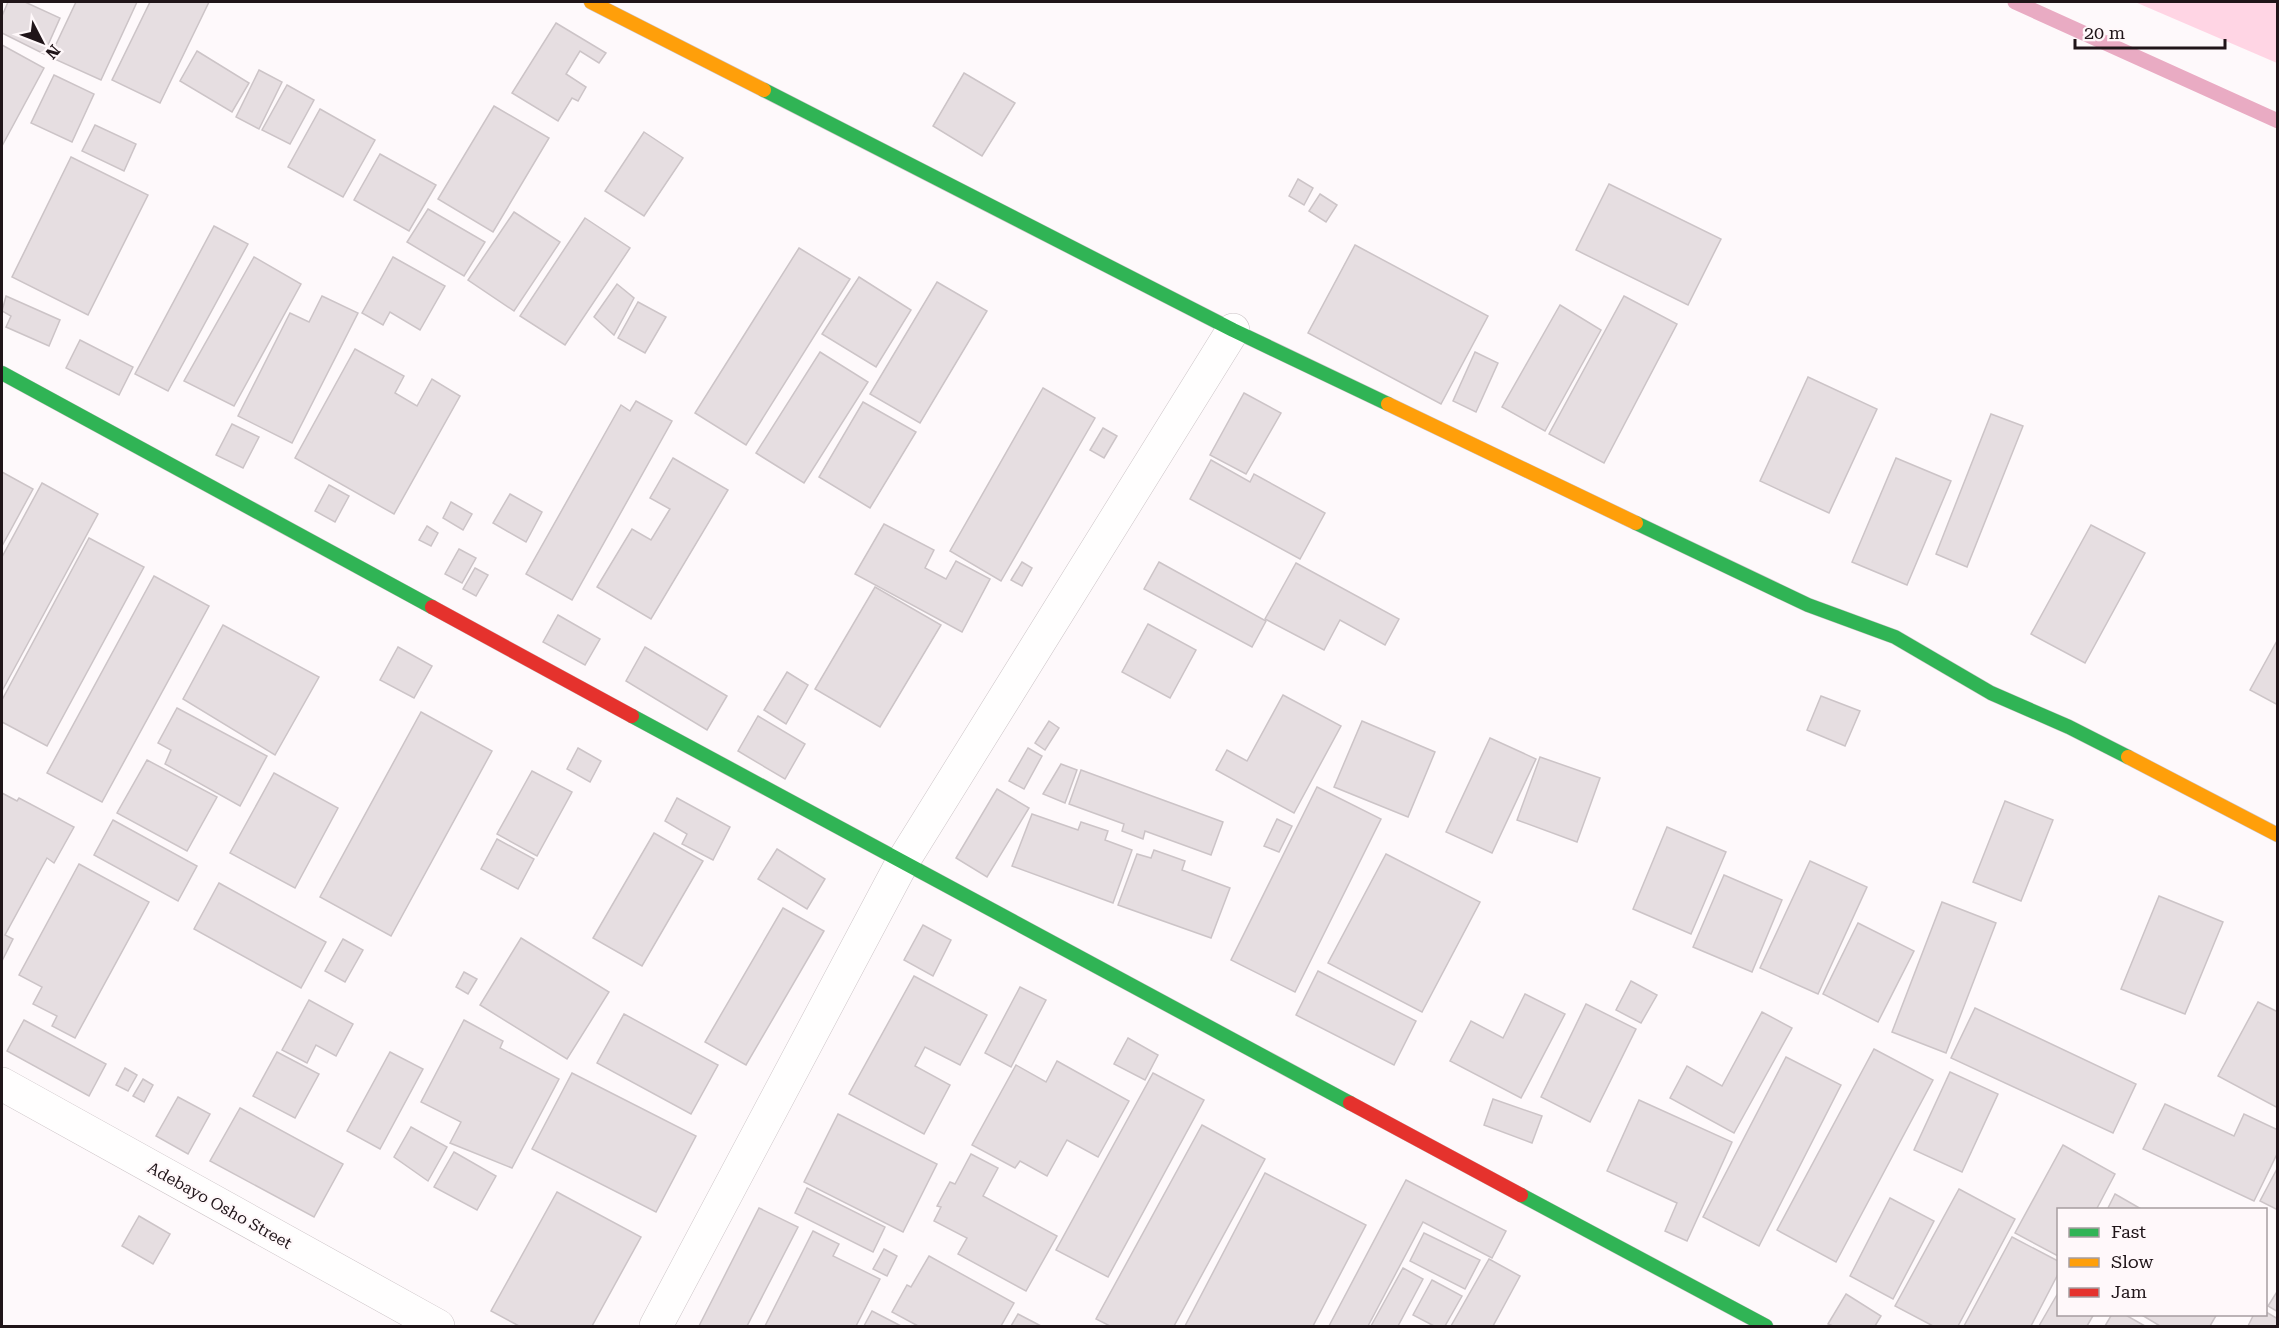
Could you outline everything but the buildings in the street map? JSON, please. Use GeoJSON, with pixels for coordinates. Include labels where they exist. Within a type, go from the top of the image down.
{"type":"FeatureCollection","features":[{"type":"Feature","properties":{"kind":"street"},"geometry":{"type":"LineString","coordinates":[[591,2],[1233,330],[1808,605],[1895,637],[1991,693],[2069,727],[2277,835]]}},
{"type":"Feature","properties":{"kind":"street"},"geometry":{"type":"LineString","coordinates":[[656,1326],[902,863],[1233,330]]}},
{"type":"Feature","properties":{"kind":"street"},"geometry":{"type":"LineString","coordinates":[[2,373],[902,863],[1766,1326]]}},
{"type":"Feature","properties":{"kind":"street","name":"Adebayo Osho Street"},"geometry":{"type":"LineString","coordinates":[[2,1084],[438,1326]]}},
{"type":"Feature","properties":{"kind":"shaded area"},"geometry":{"type":"Polygon","coordinates":[[[2135,2],[2277,2],[2277,63],[2135,2]]]}},
{"type":"Feature","properties":{"kind":"waterway"},"geometry":{"type":"LineString","coordinates":[[2015,2],[2278,121]]}},
{"type":"Feature","properties":{"kind":"traffic: fast"},"geometry":{"type":"LineString","coordinates":[[764,90],[1233,330],[1388,404]]}},
{"type":"Feature","properties":{"kind":"traffic: fast"},"geometry":{"type":"LineString","coordinates":[[2,373],[432,607]]}},
{"type":"Feature","properties":{"kind":"traffic: fast"},"geometry":{"type":"LineString","coordinates":[[1636,523],[1808,605],[1895,637],[1991,693],[2069,727],[2128,757]]}},
{"type":"Feature","properties":{"kind":"traffic: fast"},"geometry":{"type":"LineString","coordinates":[[632,716],[1350,1103]]}},
{"type":"Feature","properties":{"kind":"traffic: fast"},"geometry":{"type":"LineString","coordinates":[[1521,1195],[1766,1326]]}},
{"type":"Feature","properties":{"kind":"traffic: slow"},"geometry":{"type":"LineString","coordinates":[[591,2],[764,90]]}},
{"type":"Feature","properties":{"kind":"traffic: slow"},"geometry":{"type":"LineString","coordinates":[[1388,404],[1636,523]]}},
{"type":"Feature","properties":{"kind":"traffic: slow"},"geometry":{"type":"LineString","coordinates":[[2128,757],[2278,835]]}},
{"type":"Feature","properties":{"kind":"traffic: jam"},"geometry":{"type":"LineString","coordinates":[[432,607],[632,716]]}},
{"type":"Feature","properties":{"kind":"traffic: jam"},"geometry":{"type":"LineString","coordinates":[[1350,1103],[1521,1195]]}}]}
